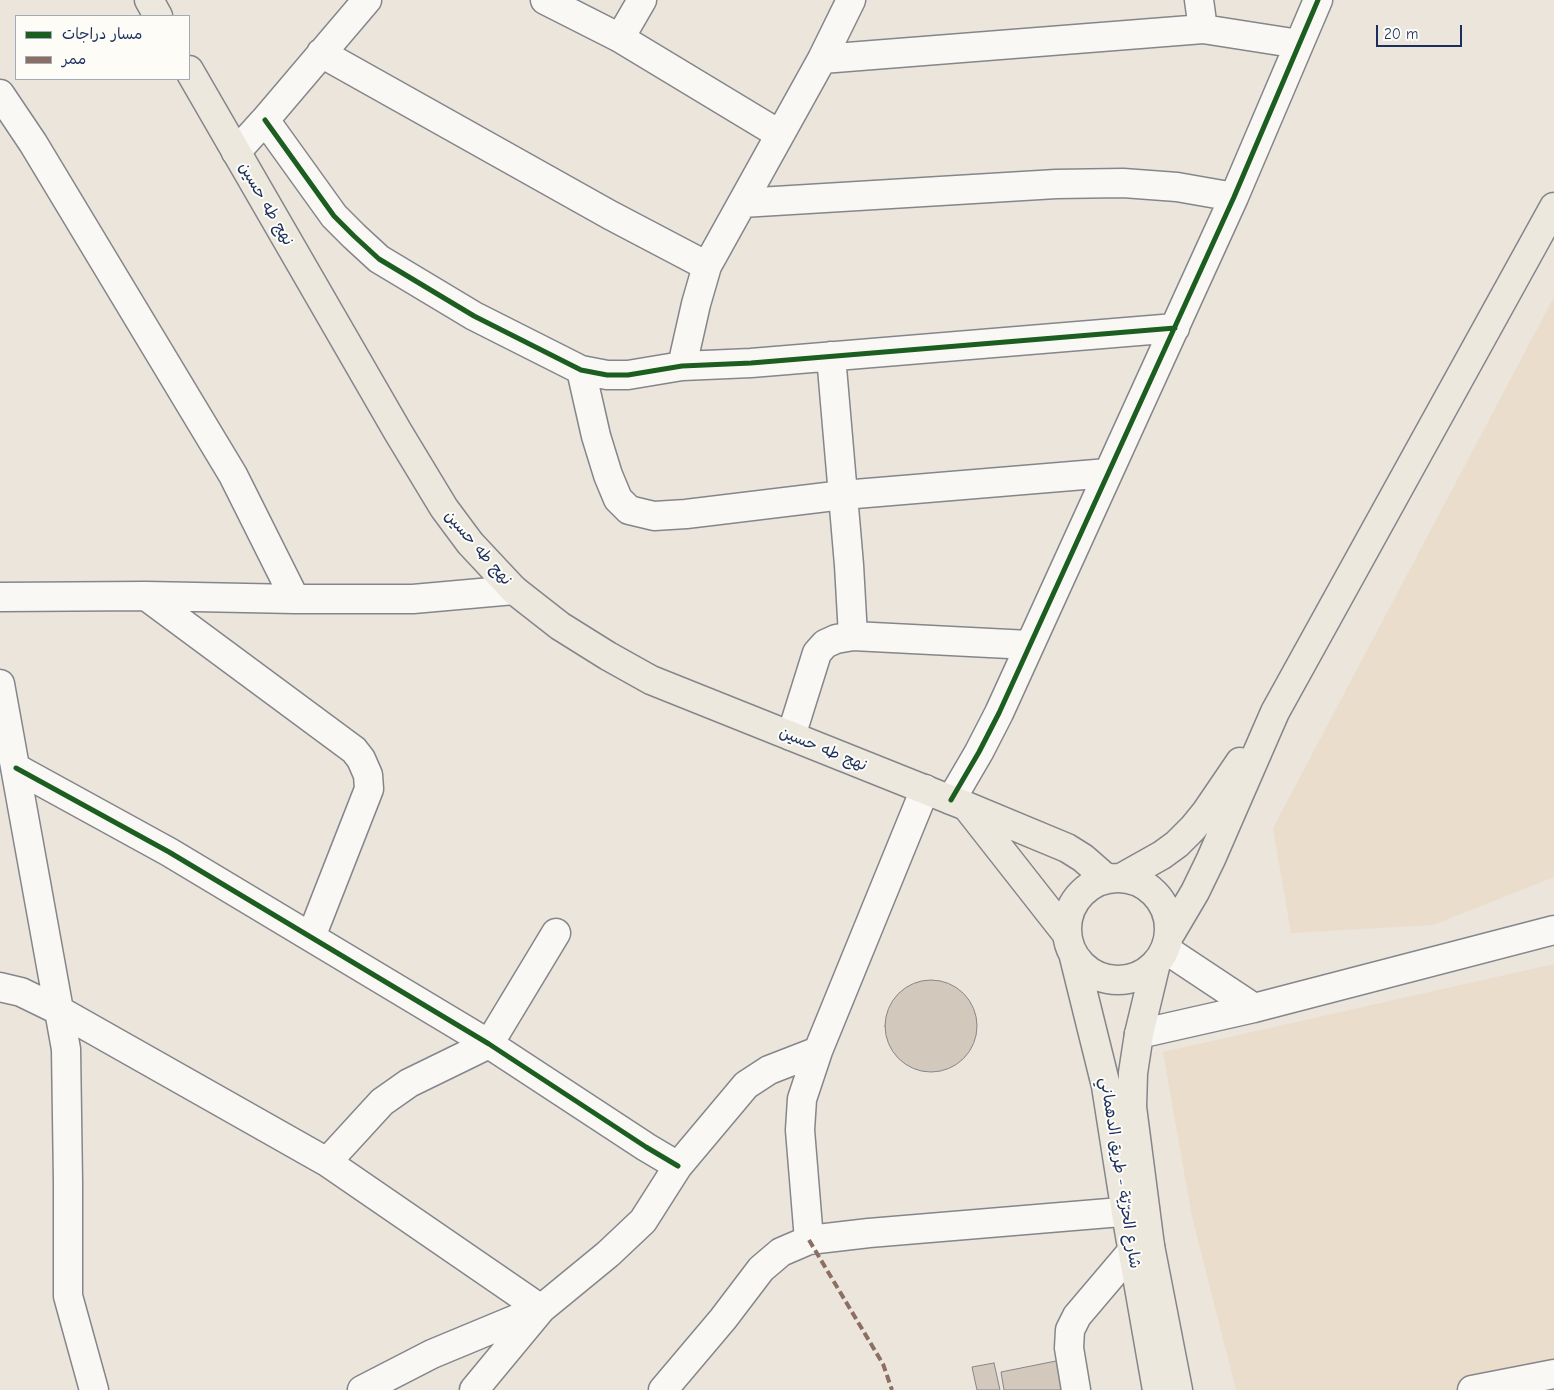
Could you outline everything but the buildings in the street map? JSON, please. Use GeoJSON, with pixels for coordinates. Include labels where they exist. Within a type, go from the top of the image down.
{"type":"FeatureCollection","features":[{"type":"Feature","properties":{"kind":"main road"},"geometry":{"type":"LineString","coordinates":[[149,0],[157,15]]}},
{"type":"Feature","properties":{"kind":"main road","name":"نهج طه حسين"},"geometry":{"type":"LineString","coordinates":[[190,72],[398,432],[444,508],[470,543],[514,590],[560,626],[651,680],[925,789],[1067,848],[1114,879]]}},
{"type":"Feature","properties":{"kind":"main road"},"geometry":{"type":"LineString","coordinates":[[1275,712],[1193,828],[1162,855],[1114,879],[1093,885],[1081,893],[1072,905],[1068,919],[1070,945],[1085,969],[1098,977],[1114,981],[1130,979],[1144,973],[1163,949],[1195,892],[1275,712],[1554,207]]}},
{"type":"Feature","properties":{"kind":"main road","name":"نهج طه حسين"},"geometry":{"type":"LineString","coordinates":[[958,803],[1070,945]]}},
{"type":"Feature","properties":{"kind":"main road"},"geometry":{"type":"LineString","coordinates":[[1114,879],[1137,882],[1152,891],[1162,903],[1168,919],[1163,949]]}},
{"type":"Feature","properties":{"kind":"main road","name":"شارع الحرّيّة - طريق الدهماني"},"geometry":{"type":"LineString","coordinates":[[1070,945],[1136,1212],[1142,1248],[1157,1390]]}},
{"type":"Feature","properties":{"kind":"main road","name":"شارع الحرّيّة - طريق الدهماني"},"geometry":{"type":"LineString","coordinates":[[1136,1212],[1132,1107],[1133,1073],[1139,1034],[1163,949]]}},
{"type":"Feature","properties":{"kind":"main road","name":"شارع الحرّيّة - طريق الدهماني"},"geometry":{"type":"LineString","coordinates":[[1142,1248],[1178,1390]]}},
{"type":"Feature","properties":{"kind":"street"},"geometry":{"type":"LineString","coordinates":[[236,152],[367,0]]}},
{"type":"Feature","properties":{"kind":"street"},"geometry":{"type":"LineString","coordinates":[[545,0],[620,38],[779,134]]}},
{"type":"Feature","properties":{"kind":"street"},"geometry":{"type":"LineString","coordinates":[[620,38],[642,0]]}},
{"type":"Feature","properties":{"kind":"street"},"geometry":{"type":"LineString","coordinates":[[1199,0],[1203,29]]}},
{"type":"Feature","properties":{"kind":"street"},"geometry":{"type":"LineString","coordinates":[[958,803],[979,752],[1030,645],[1234,197],[1318,0]]}},
{"type":"Feature","properties":{"kind":"street"},"geometry":{"type":"LineString","coordinates":[[682,366],[707,266],[822,59],[848,1]]}},
{"type":"Feature","properties":{"kind":"street"},"geometry":{"type":"LineString","coordinates":[[822,59],[1203,29],[1299,44]]}},
{"type":"Feature","properties":{"kind":"street"},"geometry":{"type":"LineString","coordinates":[[321,53],[610,215],[707,266]]}},
{"type":"Feature","properties":{"kind":"street"},"geometry":{"type":"LineString","coordinates":[[0,94],[38,152],[233,475],[295,599]]}},
{"type":"Feature","properties":{"kind":"street"},"geometry":{"type":"LineString","coordinates":[[265,120],[334,216],[379,259],[474,316],[581,370],[607,375],[628,375],[682,366],[1175,328]]}},
{"type":"Feature","properties":{"kind":"street"},"geometry":{"type":"LineString","coordinates":[[742,203],[1056,184],[1123,183],[1177,187],[1234,197]]}},
{"type":"Feature","properties":{"kind":"street"},"geometry":{"type":"LineString","coordinates":[[831,356],[844,495],[853,636]]}},
{"type":"Feature","properties":{"kind":"street"},"geometry":{"type":"LineString","coordinates":[[581,370],[596,436],[618,500],[629,510],[654,516],[686,514],[844,495],[1108,473]]}},
{"type":"Feature","properties":{"kind":"street"},"geometry":{"type":"LineString","coordinates":[[0,597],[413,598],[514,590]]}},
{"type":"Feature","properties":{"kind":"street"},"geometry":{"type":"LineString","coordinates":[[146,596],[354,750],[362,759],[368,775],[369,789],[311,937]]}},
{"type":"Feature","properties":{"kind":"street"},"geometry":{"type":"LineString","coordinates":[[791,736],[817,653],[825,644],[853,636],[1030,645]]}},
{"type":"Feature","properties":{"kind":"street"},"geometry":{"type":"LineString","coordinates":[[0,684],[60,1010],[66,1058],[68,1296],[94,1390]]}},
{"type":"Feature","properties":{"kind":"street"},"geometry":{"type":"LineString","coordinates":[[16,768],[169,852],[489,1044],[678,1166]]}},
{"type":"Feature","properties":{"kind":"street"},"geometry":{"type":"LineString","coordinates":[[809,1240],[800,1130],[802,1099],[818,1051],[925,789]]}},
{"type":"Feature","properties":{"kind":"street"},"geometry":{"type":"LineString","coordinates":[[1139,1034],[1254,1008],[1554,930]]}},
{"type":"Feature","properties":{"kind":"street"},"geometry":{"type":"LineString","coordinates":[[327,1162],[382,1102],[409,1083],[489,1044],[556,933]]}},
{"type":"Feature","properties":{"kind":"street"},"geometry":{"type":"LineString","coordinates":[[1163,949],[1254,1008]]}},
{"type":"Feature","properties":{"kind":"street"},"geometry":{"type":"LineString","coordinates":[[0,987],[21,992],[60,1010],[327,1162],[541,1309]]}},
{"type":"Feature","properties":{"kind":"street"},"geometry":{"type":"LineString","coordinates":[[474,1390],[541,1309],[608,1254],[643,1221],[678,1166],[746,1086],[769,1070],[818,1051]]}},
{"type":"Feature","properties":{"kind":"street"},"geometry":{"type":"LineString","coordinates":[[663,1390],[723,1319],[761,1270],[781,1252],[809,1240],[869,1233],[1136,1212]]}},
{"type":"Feature","properties":{"kind":"street"},"geometry":{"type":"LineString","coordinates":[[1076,1390],[1069,1348],[1070,1330],[1077,1316],[1142,1248]]}},
{"type":"Feature","properties":{"kind":"street"},"geometry":{"type":"LineString","coordinates":[[362,1390],[432,1354],[541,1309]]}},
{"type":"Feature","properties":{"kind":"street"},"geometry":{"type":"LineString","coordinates":[[1472,1390],[1554,1374]]}},
{"type":"Feature","properties":{"kind":"shaded area"},"geometry":{"type":"Polygon","coordinates":[[[1554,297],[1554,877],[1433,925],[1291,933],[1273,828],[1554,297]]]}},
{"type":"Feature","properties":{"kind":"shaded area"},"geometry":{"type":"Polygon","coordinates":[[[1554,964],[1554,1390],[1236,1390],[1192,1217],[1163,1052],[1554,964]]]}},
{"type":"Feature","properties":{"kind":"marked path"},"geometry":{"type":"LineString","coordinates":[[809,1240],[883,1364],[892,1390]]}},
{"type":"Feature","properties":{"kind":"cycle path"},"geometry":{"type":"LineString","coordinates":[[951,800],[999,713],[1234,197],[1318,0]]}},
{"type":"Feature","properties":{"kind":"cycle path"},"geometry":{"type":"LineString","coordinates":[[265,120],[334,216],[379,259],[474,316],[581,370],[607,375],[628,375],[682,366],[751,363],[1175,328]]}},
{"type":"Feature","properties":{"kind":"cycle path"},"geometry":{"type":"LineString","coordinates":[[16,768],[169,852],[489,1044],[678,1166]]}}]}
